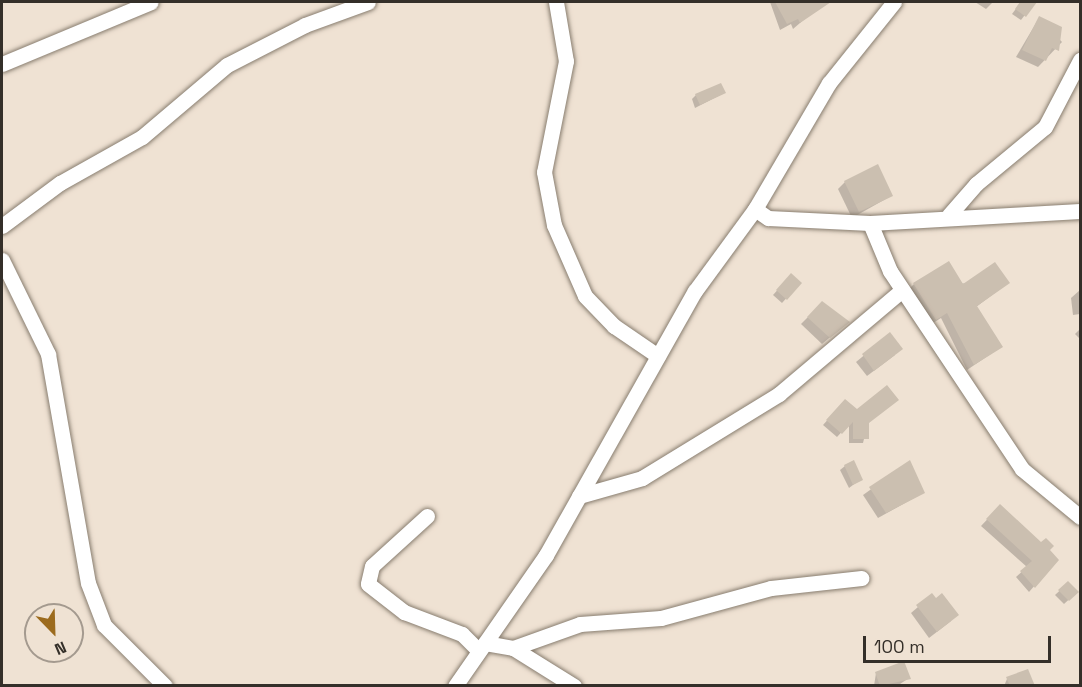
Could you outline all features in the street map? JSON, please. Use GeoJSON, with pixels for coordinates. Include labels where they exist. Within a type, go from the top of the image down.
{"type":"FeatureCollection","features":[{"type":"Feature","properties":{"kind":"street"},"geometry":{"type":"LineString","coordinates":[[2,64],[151,2]]}},
{"type":"Feature","properties":{"kind":"street"},"geometry":{"type":"LineString","coordinates":[[2,226],[60,183],[142,137],[227,65],[305,25],[368,2]]}},
{"type":"Feature","properties":{"kind":"street"},"geometry":{"type":"LineString","coordinates":[[556,2],[566,61],[544,172],[554,225],[585,296],[614,326],[658,356]]}},
{"type":"Feature","properties":{"kind":"street"},"geometry":{"type":"LineString","coordinates":[[455,686],[579,495],[695,291],[755,209],[829,83],[894,2]]}},
{"type":"Feature","properties":{"kind":"street"},"geometry":{"type":"LineString","coordinates":[[949,214],[976,184],[1045,127],[1080,60]]}},
{"type":"Feature","properties":{"kind":"street"},"geometry":{"type":"LineString","coordinates":[[755,209],[768,218],[870,223],[949,214],[1080,211]]}},
{"type":"Feature","properties":{"kind":"street"},"geometry":{"type":"LineString","coordinates":[[870,223],[902,290],[1022,469],[1080,517]]}},
{"type":"Feature","properties":{"kind":"street"},"geometry":{"type":"LineString","coordinates":[[2,260],[48,354],[96,604],[104,625],[165,686]]}},
{"type":"Feature","properties":{"kind":"street"},"geometry":{"type":"LineString","coordinates":[[579,495],[642,478],[779,394],[902,290]]}},
{"type":"Feature","properties":{"kind":"street"},"geometry":{"type":"LineString","coordinates":[[427,516],[372,567],[368,584],[404,612],[462,634],[482,647],[513,648],[580,624],[661,618],[771,588],[861,578]]}},
{"type":"Feature","properties":{"kind":"street"},"geometry":{"type":"LineString","coordinates":[[513,648],[574,686]]}},
{"type":"Feature","properties":{"kind":"building"},"geometry":{"type":"Polygon","coordinates":[[[775,2],[831,2],[800,23],[798,19],[787,24],[775,2]]]}},
{"type":"Feature","properties":{"kind":"building"},"geometry":{"type":"Polygon","coordinates":[[[1020,2],[1037,2],[1026,17],[1015,9],[1020,2]]]}},
{"type":"Feature","properties":{"kind":"building"},"geometry":{"type":"Polygon","coordinates":[[[1039,16],[1062,27],[1059,51],[1052,48],[1046,61],[1022,50],[1039,16]]]}},
{"type":"Feature","properties":{"kind":"building"},"geometry":{"type":"Polygon","coordinates":[[[721,83],[726,93],[700,105],[695,94],[721,83]]]}},
{"type":"Feature","properties":{"kind":"building"},"geometry":{"type":"Polygon","coordinates":[[[878,164],[893,196],[859,212],[844,181],[878,164]]]}},
{"type":"Feature","properties":{"kind":"building"},"geometry":{"type":"Polygon","coordinates":[[[949,261],[963,284],[995,262],[1010,283],[977,306],[1003,347],[974,365],[947,313],[936,320],[913,283],[949,261]]]}},
{"type":"Feature","properties":{"kind":"building"},"geometry":{"type":"Polygon","coordinates":[[[791,273],[802,283],[787,300],[776,290],[791,273]]]}},
{"type":"Feature","properties":{"kind":"building"},"geometry":{"type":"Polygon","coordinates":[[[822,301],[850,322],[830,338],[807,317],[822,301]]]}},
{"type":"Feature","properties":{"kind":"building"},"geometry":{"type":"Polygon","coordinates":[[[890,332],[903,349],[874,371],[862,354],[890,332]]]}},
{"type":"Feature","properties":{"kind":"building"},"geometry":{"type":"Polygon","coordinates":[[[887,385],[899,400],[869,423],[869,439],[853,439],[853,422],[842,434],[826,420],[845,399],[857,409],[887,385]]]}},
{"type":"Feature","properties":{"kind":"building"},"geometry":{"type":"Polygon","coordinates":[[[854,460],[863,480],[853,485],[844,465],[854,460]]]}},
{"type":"Feature","properties":{"kind":"building"},"geometry":{"type":"Polygon","coordinates":[[[910,460],[925,493],[886,513],[869,487],[910,460]]]}},
{"type":"Feature","properties":{"kind":"building"},"geometry":{"type":"Polygon","coordinates":[[[1000,504],[1041,542],[1046,538],[1054,546],[1050,550],[1059,560],[1035,588],[1020,571],[1032,561],[986,519],[1000,504]]]}},
{"type":"Feature","properties":{"kind":"building"},"geometry":{"type":"Polygon","coordinates":[[[1068,581],[1079,592],[1069,601],[1058,590],[1068,581]]]}},
{"type":"Feature","properties":{"kind":"building"},"geometry":{"type":"Polygon","coordinates":[[[932,593],[936,598],[942,593],[959,615],[937,632],[916,605],[932,593]]]}},
{"type":"Feature","properties":{"kind":"building"},"geometry":{"type":"Polygon","coordinates":[[[904,661],[911,679],[880,686],[875,672],[904,661]]]}},
{"type":"Feature","properties":{"kind":"building"},"geometry":{"type":"Polygon","coordinates":[[[1028,669],[1035,686],[1010,686],[1006,677],[1028,669]]]}}]}
